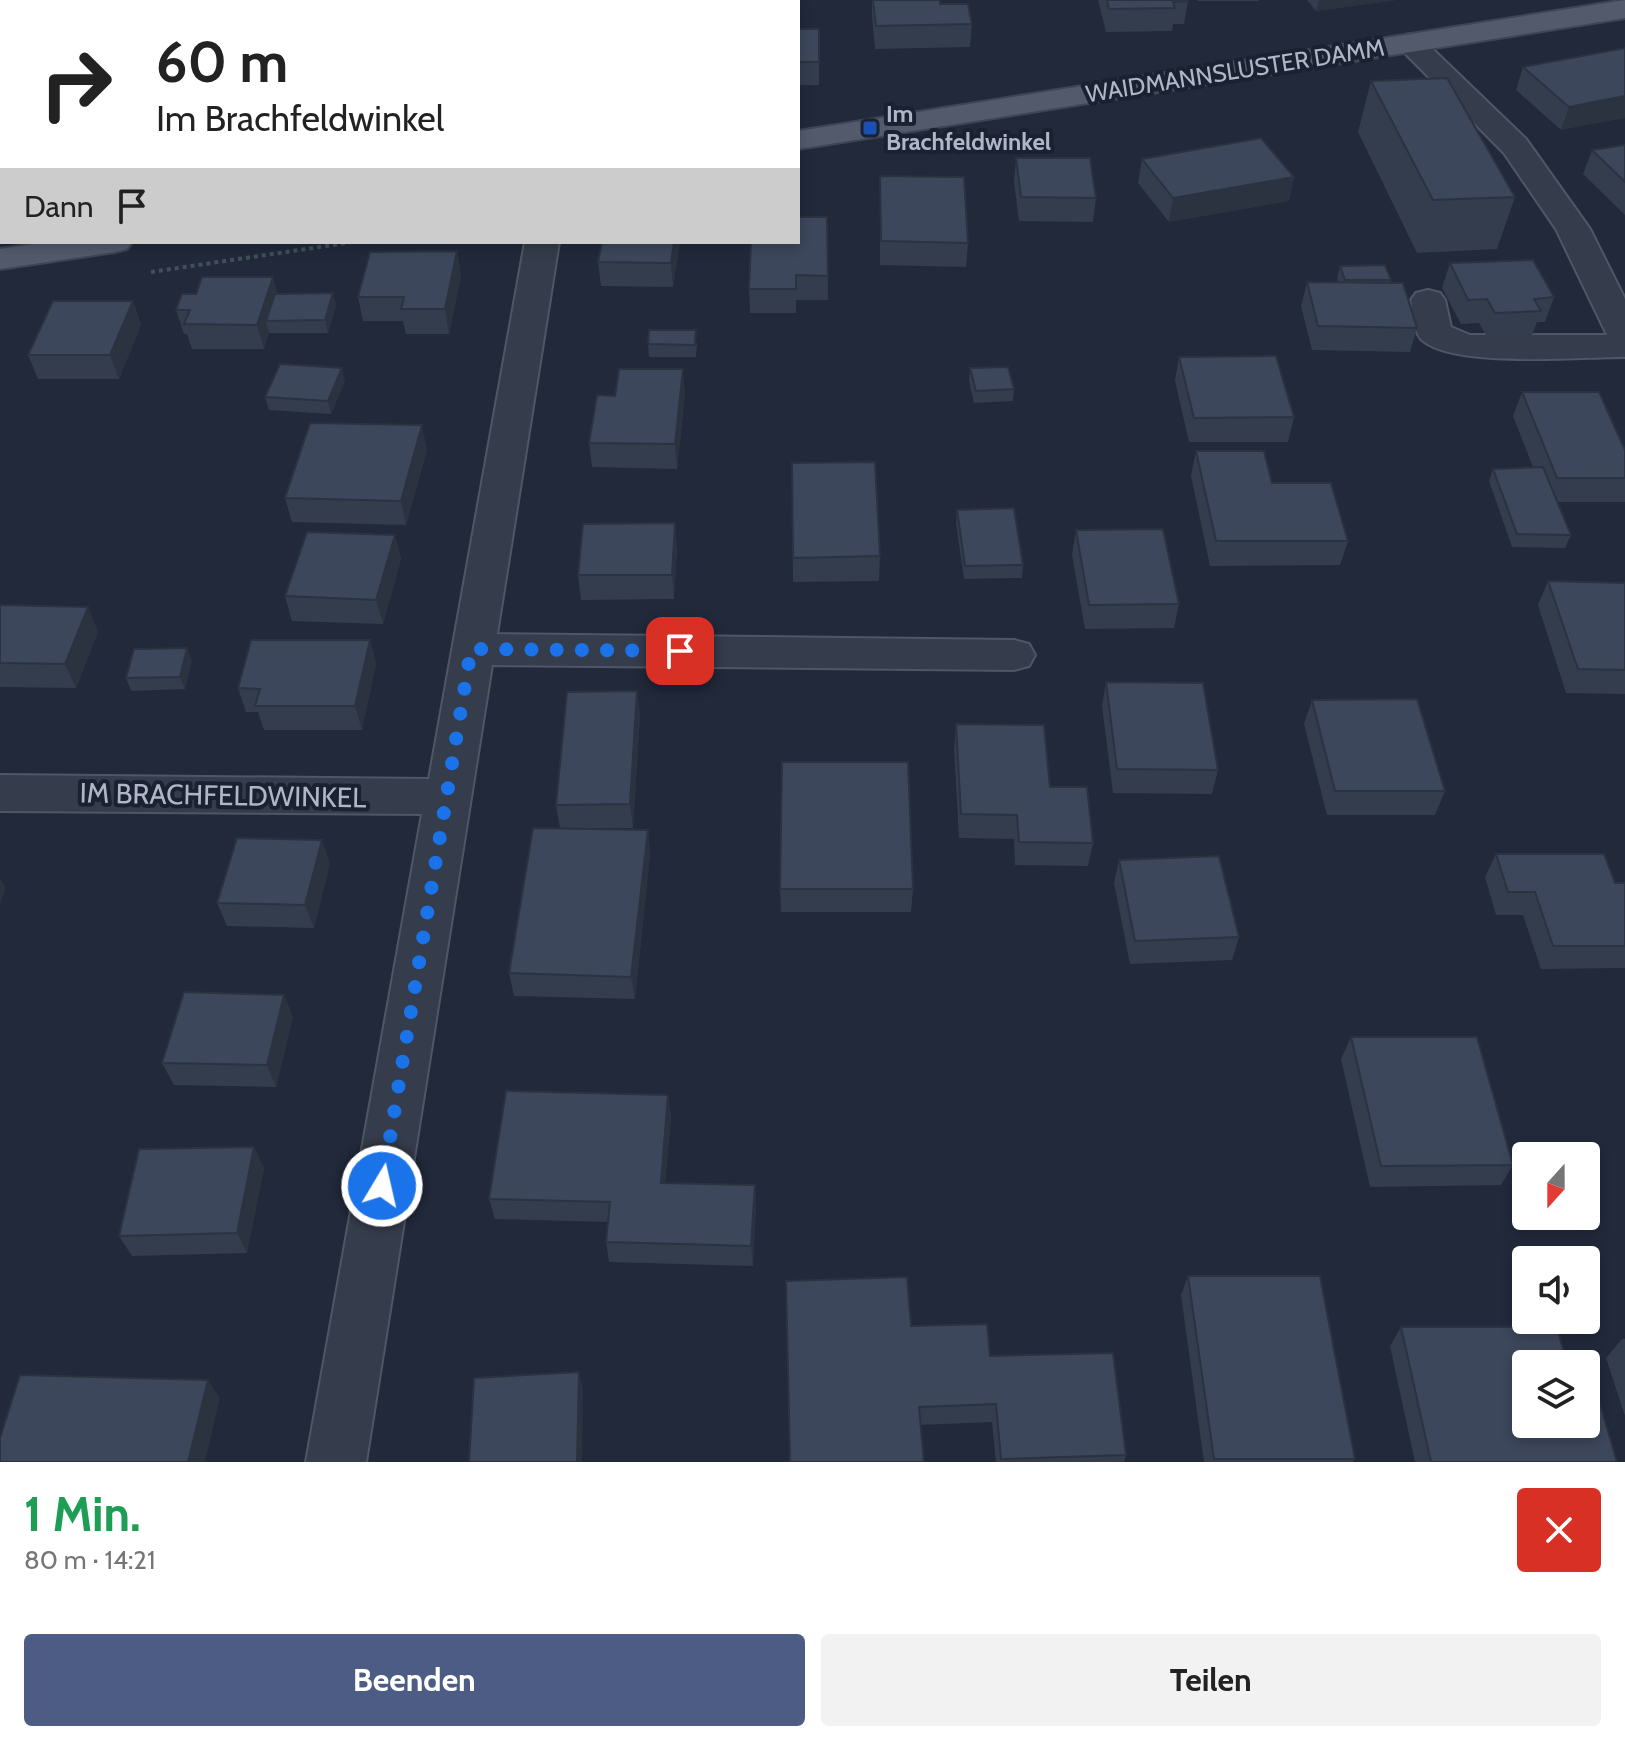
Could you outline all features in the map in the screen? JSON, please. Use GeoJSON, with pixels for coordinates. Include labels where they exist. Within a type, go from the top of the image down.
{"type":"FeatureCollection","features":[{"type":"Feature","properties":{"kind":"main road","name":"WAIDMANNSLUSTER DAMM"},"geometry":{"type":"LineString","coordinates":[[800,140],[1625,9]]}},
{"type":"Feature","properties":{"kind":"main road"},"geometry":{"type":"LineString","coordinates":[[0,259],[101,244]]}},
{"type":"Feature","properties":{"kind":"street"},"geometry":{"type":"LineString","coordinates":[[1410,43],[1515,146],[1573,229],[1625,335]]}},
{"type":"Feature","properties":{"kind":"street"},"geometry":{"type":"LineString","coordinates":[[336,1462],[542,244]]}},
{"type":"Feature","properties":{"kind":"street"},"geometry":{"type":"LineString","coordinates":[[1428,300],[1435,333],[1465,346],[1625,346]]}},
{"type":"Feature","properties":{"kind":"street"},"geometry":{"type":"LineString","coordinates":[[471,649],[1014,655]]}},
{"type":"Feature","properties":{"kind":"street","name":"IM BRACHFELDWINKEL"},"geometry":{"type":"LineString","coordinates":[[0,793],[446,797]]}},
{"type":"Feature","properties":{"kind":"path"},"geometry":{"type":"LineString","coordinates":[[143,274],[340,244]]}},
{"type":"Feature","properties":{"kind":"building"},"geometry":{"type":"Polygon","coordinates":[[[873,0],[940,0],[940,4],[968,4],[972,24],[876,26],[873,0]]]}},
{"type":"Feature","properties":{"kind":"building"},"geometry":{"type":"Polygon","coordinates":[[[1107,0],[1188,1],[1173,2],[1175,8],[1109,9],[1107,0]]]}},
{"type":"Feature","properties":{"kind":"building"},"geometry":{"type":"Polygon","coordinates":[[[800,29],[819,29],[819,62],[800,62],[800,29]]]}},
{"type":"Feature","properties":{"kind":"building"},"geometry":{"type":"Polygon","coordinates":[[[1625,48],[1625,96],[1569,107],[1523,67],[1625,48]]]}},
{"type":"Feature","properties":{"kind":"building"},"geometry":{"type":"Polygon","coordinates":[[[1447,78],[1515,197],[1433,200],[1371,81],[1447,78]]]}},
{"type":"Feature","properties":{"kind":"building"},"geometry":{"type":"Polygon","coordinates":[[[1261,138],[1294,177],[1173,198],[1142,159],[1261,138]]]}},
{"type":"Feature","properties":{"kind":"building"},"geometry":{"type":"Polygon","coordinates":[[[1625,145],[1625,182],[1592,150],[1625,145]]]}},
{"type":"Feature","properties":{"kind":"building"},"geometry":{"type":"Polygon","coordinates":[[[1016,158],[1090,158],[1096,198],[1021,197],[1016,158]]]}},
{"type":"Feature","properties":{"kind":"building"},"geometry":{"type":"Polygon","coordinates":[[[880,176],[964,177],[968,243],[881,241],[880,176]]]}},
{"type":"Feature","properties":{"kind":"building"},"geometry":{"type":"Polygon","coordinates":[[[800,217],[827,217],[828,276],[796,275],[796,289],[749,289],[751,244],[800,244],[800,217]]]}},
{"type":"Feature","properties":{"kind":"building"},"geometry":{"type":"Polygon","coordinates":[[[602,244],[674,244],[671,263],[598,262],[602,244]]]}},
{"type":"Feature","properties":{"kind":"building"},"geometry":{"type":"Polygon","coordinates":[[[457,251],[445,309],[401,309],[404,297],[358,297],[370,252],[457,251]]]}},
{"type":"Feature","properties":{"kind":"building"},"geometry":{"type":"Polygon","coordinates":[[[1533,260],[1554,297],[1534,299],[1541,311],[1495,313],[1487,299],[1468,300],[1450,263],[1533,260]]]}},
{"type":"Feature","properties":{"kind":"building"},"geometry":{"type":"Polygon","coordinates":[[[1385,265],[1391,280],[1345,280],[1340,266],[1385,265]]]}},
{"type":"Feature","properties":{"kind":"building"},"geometry":{"type":"Polygon","coordinates":[[[202,277],[273,277],[257,325],[184,324],[190,310],[176,310],[182,294],[196,294],[202,277]]]}},
{"type":"Feature","properties":{"kind":"building"},"geometry":{"type":"Polygon","coordinates":[[[1307,282],[1403,283],[1417,328],[1318,326],[1307,282]]]}},
{"type":"Feature","properties":{"kind":"building"},"geometry":{"type":"Polygon","coordinates":[[[333,293],[325,320],[266,321],[275,294],[333,293]]]}},
{"type":"Feature","properties":{"kind":"building"},"geometry":{"type":"Polygon","coordinates":[[[53,301],[133,301],[110,355],[28,355],[53,301]]]}},
{"type":"Feature","properties":{"kind":"building"},"geometry":{"type":"Polygon","coordinates":[[[649,330],[696,330],[695,345],[648,344],[649,330]]]}},
{"type":"Feature","properties":{"kind":"building"},"geometry":{"type":"Polygon","coordinates":[[[1276,356],[1294,417],[1194,418],[1179,357],[1276,356]]]}},
{"type":"Feature","properties":{"kind":"building"},"geometry":{"type":"Polygon","coordinates":[[[280,364],[342,368],[328,401],[265,397],[280,364]]]}},
{"type":"Feature","properties":{"kind":"building"},"geometry":{"type":"Polygon","coordinates":[[[1008,367],[1014,389],[976,391],[970,368],[1008,367]]]}},
{"type":"Feature","properties":{"kind":"building"},"geometry":{"type":"Polygon","coordinates":[[[619,369],[683,369],[675,444],[589,443],[597,395],[615,396],[619,369]]]}},
{"type":"Feature","properties":{"kind":"building"},"geometry":{"type":"Polygon","coordinates":[[[1522,392],[1599,392],[1625,450],[1625,478],[1557,478],[1522,392]]]}},
{"type":"Feature","properties":{"kind":"building"},"geometry":{"type":"Polygon","coordinates":[[[310,423],[422,425],[401,501],[285,498],[310,423]]]}},
{"type":"Feature","properties":{"kind":"building"},"geometry":{"type":"Polygon","coordinates":[[[1196,451],[1264,451],[1272,483],[1331,483],[1348,541],[1216,541],[1196,451]]]}},
{"type":"Feature","properties":{"kind":"building"},"geometry":{"type":"Polygon","coordinates":[[[875,462],[880,556],[793,558],[792,463],[875,462]]]}},
{"type":"Feature","properties":{"kind":"building"},"geometry":{"type":"Polygon","coordinates":[[[1543,467],[1571,535],[1517,534],[1493,469],[1543,467]]]}},
{"type":"Feature","properties":{"kind":"building"},"geometry":{"type":"Polygon","coordinates":[[[1014,508],[1023,565],[965,566],[957,510],[1014,508]]]}},
{"type":"Feature","properties":{"kind":"building"},"geometry":{"type":"Polygon","coordinates":[[[675,523],[672,575],[578,575],[583,524],[675,523]]]}},
{"type":"Feature","properties":{"kind":"building"},"geometry":{"type":"Polygon","coordinates":[[[1163,529],[1179,604],[1089,605],[1076,530],[1163,529]]]}},
{"type":"Feature","properties":{"kind":"building"},"geometry":{"type":"Polygon","coordinates":[[[307,532],[395,535],[376,600],[285,596],[307,532]]]}},
{"type":"Feature","properties":{"kind":"building"},"geometry":{"type":"Polygon","coordinates":[[[1548,581],[1625,583],[1625,670],[1578,669],[1548,581]]]}},
{"type":"Feature","properties":{"kind":"building"},"geometry":{"type":"Polygon","coordinates":[[[0,605],[88,607],[65,664],[0,663],[0,605]]]}},
{"type":"Feature","properties":{"kind":"building"},"geometry":{"type":"Polygon","coordinates":[[[251,640],[370,640],[355,706],[255,706],[260,689],[238,688],[251,640]]]}},
{"type":"Feature","properties":{"kind":"building"},"geometry":{"type":"Polygon","coordinates":[[[187,648],[180,677],[126,678],[134,649],[187,648]]]}},
{"type":"Feature","properties":{"kind":"building"},"geometry":{"type":"Polygon","coordinates":[[[1106,682],[1203,683],[1218,770],[1117,769],[1106,682]]]}},
{"type":"Feature","properties":{"kind":"building"},"geometry":{"type":"Polygon","coordinates":[[[637,691],[630,804],[556,805],[567,692],[637,691]]]}},
{"type":"Feature","properties":{"kind":"building"},"geometry":{"type":"Polygon","coordinates":[[[1417,699],[1445,791],[1335,791],[1312,700],[1417,699]]]}},
{"type":"Feature","properties":{"kind":"building"},"geometry":{"type":"Polygon","coordinates":[[[956,724],[1044,725],[1050,787],[1087,787],[1093,843],[1019,842],[1017,815],[961,814],[956,724]]]}},
{"type":"Feature","properties":{"kind":"building"},"geometry":{"type":"Polygon","coordinates":[[[782,762],[908,762],[913,889],[780,889],[782,762]]]}},
{"type":"Feature","properties":{"kind":"building"},"geometry":{"type":"Polygon","coordinates":[[[533,828],[648,830],[631,977],[509,973],[533,828]]]}},
{"type":"Feature","properties":{"kind":"building"},"geometry":{"type":"Polygon","coordinates":[[[237,838],[322,840],[305,905],[217,903],[237,838]]]}},
{"type":"Feature","properties":{"kind":"building"},"geometry":{"type":"Polygon","coordinates":[[[1496,854],[1604,854],[1615,883],[1625,883],[1625,946],[1553,946],[1535,892],[1508,892],[1496,854]]]}},
{"type":"Feature","properties":{"kind":"building"},"geometry":{"type":"Polygon","coordinates":[[[1219,856],[1239,937],[1135,941],[1119,860],[1219,856]]]}},
{"type":"Feature","properties":{"kind":"building"},"geometry":{"type":"Polygon","coordinates":[[[184,992],[284,995],[267,1065],[162,1063],[184,992]]]}},
{"type":"Feature","properties":{"kind":"building"},"geometry":{"type":"Polygon","coordinates":[[[1351,1037],[1477,1037],[1512,1165],[1381,1166],[1351,1037]]]}},
{"type":"Feature","properties":{"kind":"building"},"geometry":{"type":"Polygon","coordinates":[[[506,1091],[668,1095],[661,1183],[755,1185],[751,1246],[606,1242],[610,1202],[489,1199],[506,1091]]]}},
{"type":"Feature","properties":{"kind":"building"},"geometry":{"type":"Polygon","coordinates":[[[254,1147],[237,1233],[119,1236],[139,1149],[254,1147]]]}},
{"type":"Feature","properties":{"kind":"building"},"geometry":{"type":"Polygon","coordinates":[[[1188,1276],[1320,1276],[1355,1459],[1214,1459],[1188,1276]]]}},
{"type":"Feature","properties":{"kind":"building"},"geometry":{"type":"Polygon","coordinates":[[[907,1277],[911,1326],[987,1324],[990,1356],[1113,1353],[1126,1455],[1001,1459],[996,1404],[919,1407],[924,1462],[790,1462],[786,1281],[907,1277]]]}},
{"type":"Feature","properties":{"kind":"building"},"geometry":{"type":"Polygon","coordinates":[[[1401,1327],[1512,1327],[1512,1334],[1559,1334],[1563,1350],[1512,1350],[1512,1438],[1600,1438],[1600,1404],[1617,1462],[1431,1462],[1401,1327]]]}},
{"type":"Feature","properties":{"kind":"building"},"geometry":{"type":"Polygon","coordinates":[[[579,1372],[577,1462],[469,1462],[474,1378],[579,1372]]]}},
{"type":"Feature","properties":{"kind":"building"},"geometry":{"type":"Polygon","coordinates":[[[20,1375],[208,1380],[188,1462],[0,1462],[0,1438],[20,1375]]]}},
{"type":"Feature","properties":{"kind":"place","name":"Im Brachfeldwinkel"},"geometry":{"type":"Point","coordinates":[870,128]}},
{"type":"Feature","properties":{"kind":"route"},"geometry":{"type":"LineString","coordinates":[[382,1186],[471,649],[680,651]]}}]}
